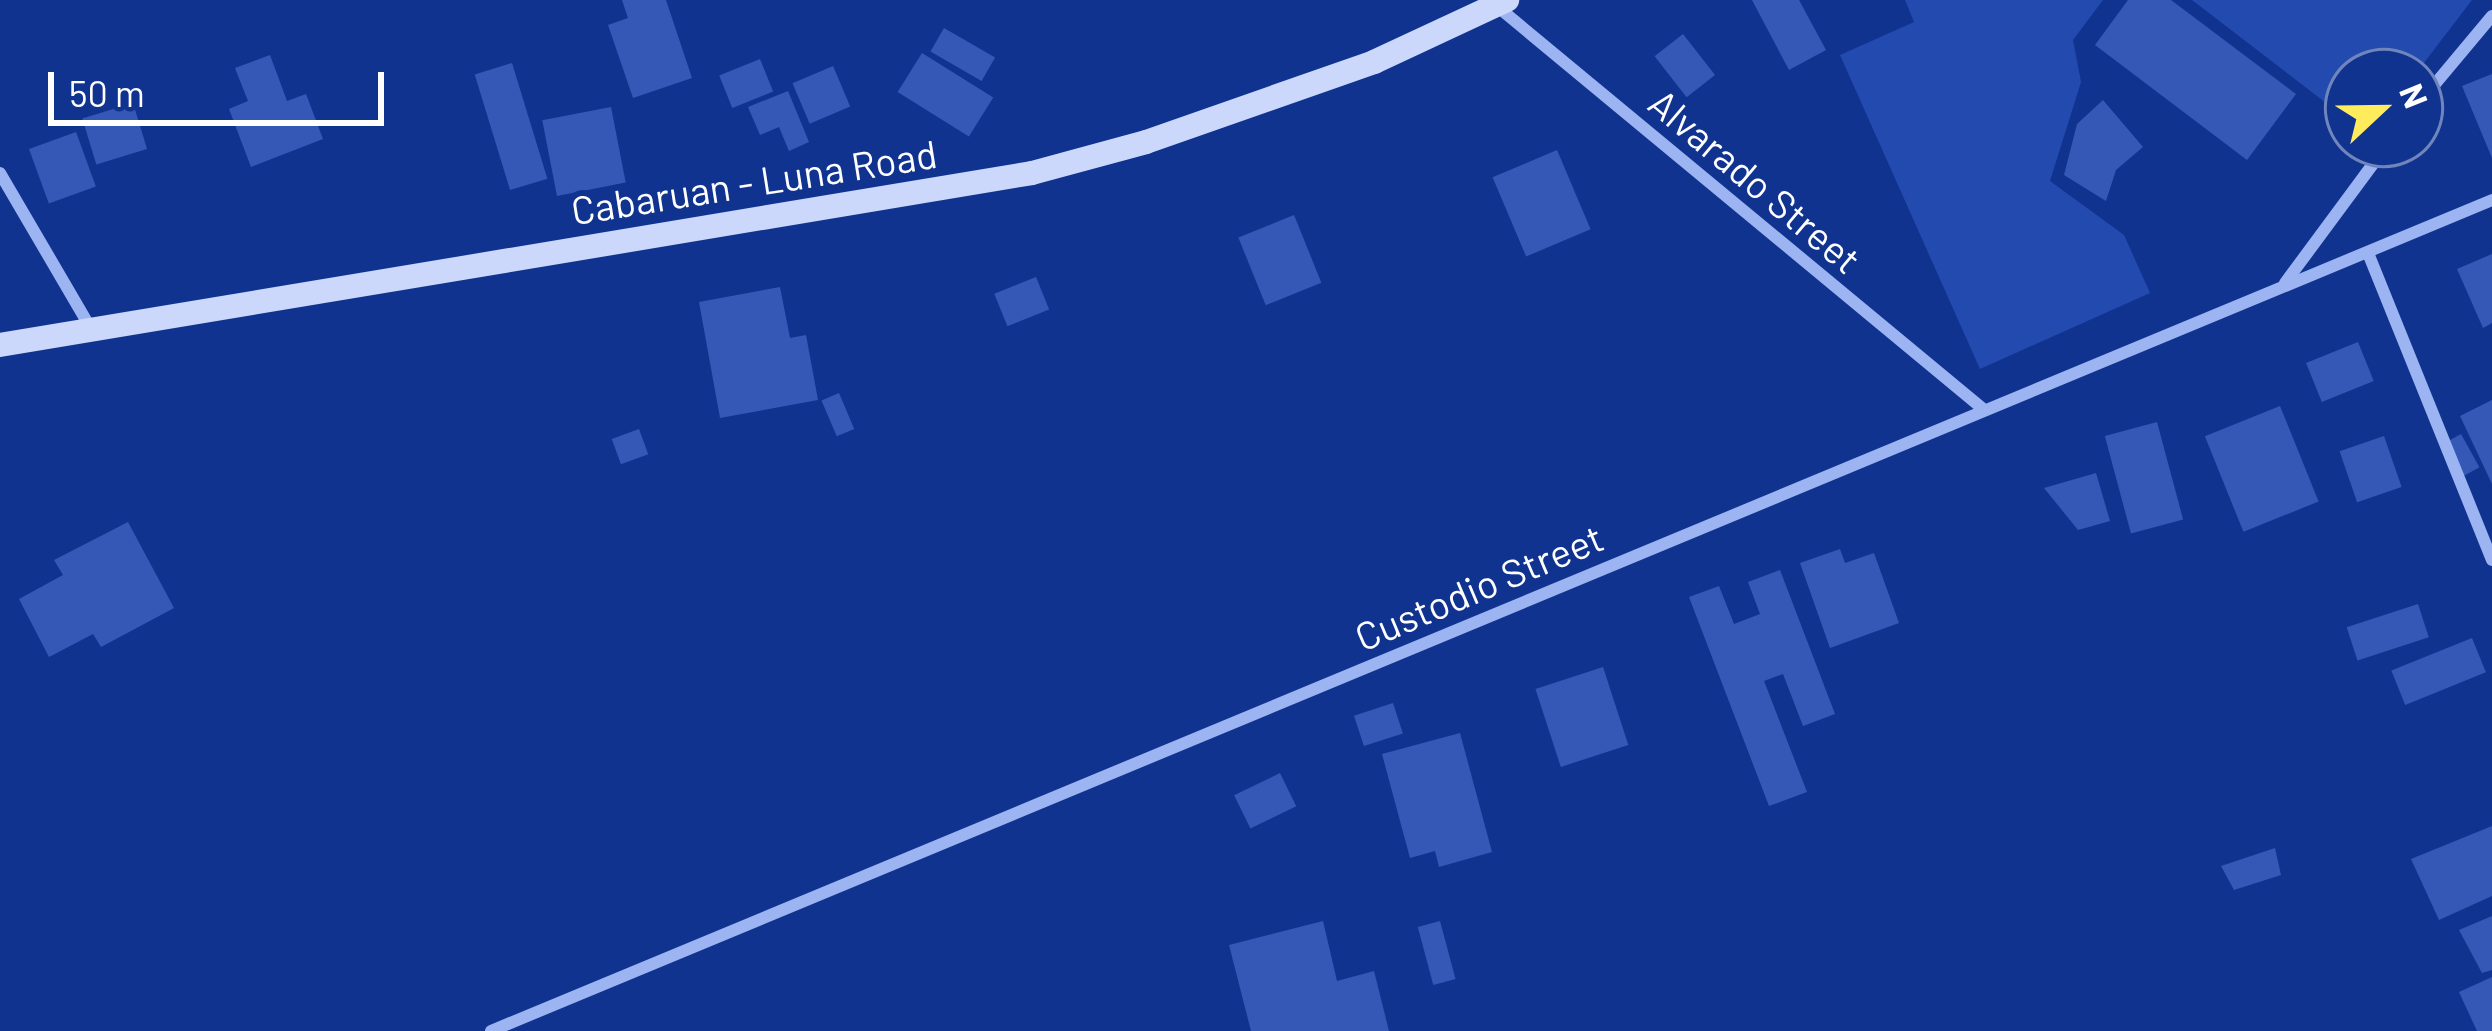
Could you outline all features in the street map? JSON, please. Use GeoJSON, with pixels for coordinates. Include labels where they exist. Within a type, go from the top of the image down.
{"type":"FeatureCollection","features":[{"type":"Feature","properties":{"kind":"main road","name":"Cabaruan - Luna Road"},"geometry":{"type":"LineString","coordinates":[[0,345],[1032,173],[1146,142],[1374,62],[1497,2]]}},
{"type":"Feature","properties":{"kind":"street","name":"Alvarado Street"},"geometry":{"type":"LineString","coordinates":[[1497,2],[1982,408]]}},
{"type":"Feature","properties":{"kind":"street"},"geometry":{"type":"LineString","coordinates":[[2444,73],[2492,16]]}},
{"type":"Feature","properties":{"kind":"street"},"geometry":{"type":"LineString","coordinates":[[2284,284],[2370,168]]}},
{"type":"Feature","properties":{"kind":"street"},"geometry":{"type":"LineString","coordinates":[[0,173],[92,330]]}},
{"type":"Feature","properties":{"kind":"street","name":"Custodio Street"},"geometry":{"type":"LineString","coordinates":[[490,1031],[2492,200]]}},
{"type":"Feature","properties":{"kind":"street"},"geometry":{"type":"LineString","coordinates":[[2368,253],[2492,560]]}},
{"type":"Feature","properties":{"kind":"shaded area"},"geometry":{"type":"Polygon","coordinates":[[[1905,0],[2103,0],[2073,40],[2081,82],[2050,181],[2124,235],[2150,293],[1980,369],[1840,55],[1914,22],[1905,0]]]}},
{"type":"Feature","properties":{"kind":"shaded area"},"geometry":{"type":"Polygon","coordinates":[[[2192,0],[2472,0],[2435,48],[2324,48],[2324,102],[2192,0]]]}},
{"type":"Feature","properties":{"kind":"building"},"geometry":{"type":"Polygon","coordinates":[[[622,0],[666,0],[692,78],[633,98],[608,25],[628,18],[622,0]]]}},
{"type":"Feature","properties":{"kind":"building"},"geometry":{"type":"Polygon","coordinates":[[[1752,0],[1799,0],[1826,50],[1789,70],[1752,0]]]}},
{"type":"Feature","properties":{"kind":"building"},"geometry":{"type":"Polygon","coordinates":[[[2128,0],[2171,0],[2296,94],[2247,160],[2095,45],[2128,0]]]}},
{"type":"Feature","properties":{"kind":"building"},"geometry":{"type":"Polygon","coordinates":[[[944,28],[995,58],[982,81],[930,51],[944,28]]]}},
{"type":"Feature","properties":{"kind":"building"},"geometry":{"type":"Polygon","coordinates":[[[1683,34],[1715,75],[1687,97],[1655,56],[1683,34]]]}},
{"type":"Feature","properties":{"kind":"building"},"geometry":{"type":"Polygon","coordinates":[[[922,53],[993,98],[969,137],[898,92],[922,53]]]}},
{"type":"Feature","properties":{"kind":"building"},"geometry":{"type":"Polygon","coordinates":[[[270,55],[287,101],[306,94],[323,139],[251,167],[229,109],[248,101],[235,68],[270,55]]]}},
{"type":"Feature","properties":{"kind":"building"},"geometry":{"type":"Polygon","coordinates":[[[760,59],[773,91],[732,108],[719,75],[760,59]]]}},
{"type":"Feature","properties":{"kind":"building"},"geometry":{"type":"Polygon","coordinates":[[[512,63],[547,179],[510,190],[475,74],[512,63]]]}},
{"type":"Feature","properties":{"kind":"building"},"geometry":{"type":"Polygon","coordinates":[[[833,66],[850,107],[810,124],[792,83],[833,66]]]}},
{"type":"Feature","properties":{"kind":"building"},"geometry":{"type":"Polygon","coordinates":[[[2492,74],[2492,158],[2462,86],[2492,74]]]}},
{"type":"Feature","properties":{"kind":"building"},"geometry":{"type":"Polygon","coordinates":[[[788,91],[809,142],[789,151],[779,127],[760,135],[748,107],[788,91]]]}},
{"type":"Feature","properties":{"kind":"building"},"geometry":{"type":"Polygon","coordinates":[[[2103,100],[2143,147],[2116,170],[2106,201],[2064,175],[2077,124],[2103,100]]]}},
{"type":"Feature","properties":{"kind":"building"},"geometry":{"type":"Polygon","coordinates":[[[133,103],[147,149],[96,164],[82,118],[133,103]]]}},
{"type":"Feature","properties":{"kind":"building"},"geometry":{"type":"Polygon","coordinates":[[[611,107],[626,183],[557,196],[542,120],[611,107]]]}},
{"type":"Feature","properties":{"kind":"building"},"geometry":{"type":"Polygon","coordinates":[[[76,132],[96,187],[49,204],[29,149],[76,132]]]}},
{"type":"Feature","properties":{"kind":"building"},"geometry":{"type":"Polygon","coordinates":[[[1557,150],[1591,229],[1526,257],[1493,177],[1557,150]]]}},
{"type":"Feature","properties":{"kind":"building"},"geometry":{"type":"Polygon","coordinates":[[[1294,215],[1321,283],[1266,305],[1238,237],[1294,215]]]}},
{"type":"Feature","properties":{"kind":"building"},"geometry":{"type":"Polygon","coordinates":[[[2492,254],[2492,323],[2483,328],[2457,269],[2492,254]]]}},
{"type":"Feature","properties":{"kind":"building"},"geometry":{"type":"Polygon","coordinates":[[[1036,277],[1049,309],[1007,326],[994,294],[1036,277]]]}},
{"type":"Feature","properties":{"kind":"building"},"geometry":{"type":"Polygon","coordinates":[[[780,287],[790,338],[806,335],[818,400],[720,418],[699,302],[780,287]]]}},
{"type":"Feature","properties":{"kind":"building"},"geometry":{"type":"Polygon","coordinates":[[[2358,342],[2374,381],[2322,402],[2306,363],[2358,342]]]}},
{"type":"Feature","properties":{"kind":"building"},"geometry":{"type":"Polygon","coordinates":[[[839,393],[854,429],[837,436],[822,400],[839,393]]]}},
{"type":"Feature","properties":{"kind":"building"},"geometry":{"type":"Polygon","coordinates":[[[2492,400],[2492,484],[2460,416],[2492,400]]]}},
{"type":"Feature","properties":{"kind":"building"},"geometry":{"type":"Polygon","coordinates":[[[2280,406],[2319,501],[2243,532],[2205,436],[2280,406]]]}},
{"type":"Feature","properties":{"kind":"building"},"geometry":{"type":"Polygon","coordinates":[[[2157,422],[2183,520],[2131,534],[2105,436],[2157,422]]]}},
{"type":"Feature","properties":{"kind":"building"},"geometry":{"type":"Polygon","coordinates":[[[639,429],[648,454],[621,464],[612,439],[639,429]]]}},
{"type":"Feature","properties":{"kind":"building"},"geometry":{"type":"Polygon","coordinates":[[[2461,434],[2479,467],[2461,477],[2443,444],[2461,434]]]}},
{"type":"Feature","properties":{"kind":"building"},"geometry":{"type":"Polygon","coordinates":[[[2384,436],[2402,487],[2357,502],[2340,451],[2384,436]]]}},
{"type":"Feature","properties":{"kind":"building"},"geometry":{"type":"Polygon","coordinates":[[[2096,473],[2110,521],[2078,530],[2044,488],[2096,473]]]}},
{"type":"Feature","properties":{"kind":"building"},"geometry":{"type":"Polygon","coordinates":[[[128,522],[174,608],[101,647],[93,634],[49,657],[19,599],[63,575],[54,560],[128,522]]]}},
{"type":"Feature","properties":{"kind":"building"},"geometry":{"type":"Polygon","coordinates":[[[1840,549],[1845,563],[1874,553],[1899,623],[1830,648],[1800,563],[1840,549]]]}},
{"type":"Feature","properties":{"kind":"building"},"geometry":{"type":"Polygon","coordinates":[[[1780,570],[1835,714],[1803,726],[1783,674],[1764,681],[1807,792],[1769,806],[1689,597],[1719,586],[1734,624],[1760,614],[1748,582],[1780,570]]]}},
{"type":"Feature","properties":{"kind":"building"},"geometry":{"type":"Polygon","coordinates":[[[2418,604],[2429,637],[2357,660],[2347,627],[2418,604]]]}},
{"type":"Feature","properties":{"kind":"building"},"geometry":{"type":"Polygon","coordinates":[[[2472,638],[2486,672],[2405,705],[2391,671],[2472,638]]]}},
{"type":"Feature","properties":{"kind":"building"},"geometry":{"type":"Polygon","coordinates":[[[1603,667],[1628,745],[1561,767],[1535,689],[1603,667]]]}},
{"type":"Feature","properties":{"kind":"building"},"geometry":{"type":"Polygon","coordinates":[[[1393,703],[1403,733],[1364,746],[1354,716],[1393,703]]]}},
{"type":"Feature","properties":{"kind":"building"},"geometry":{"type":"Polygon","coordinates":[[[1460,733],[1492,852],[1439,867],[1435,851],[1410,858],[1382,754],[1460,733]]]}},
{"type":"Feature","properties":{"kind":"building"},"geometry":{"type":"Polygon","coordinates":[[[1280,773],[1296,806],[1250,829],[1234,795],[1280,773]]]}},
{"type":"Feature","properties":{"kind":"building"},"geometry":{"type":"Polygon","coordinates":[[[2492,826],[2492,896],[2439,920],[2411,859],[2492,826]]]}},
{"type":"Feature","properties":{"kind":"building"},"geometry":{"type":"Polygon","coordinates":[[[2275,848],[2281,875],[2234,890],[2221,866],[2275,848]]]}},
{"type":"Feature","properties":{"kind":"building"},"geometry":{"type":"Polygon","coordinates":[[[2492,916],[2492,970],[2482,973],[2459,930],[2492,916]]]}},
{"type":"Feature","properties":{"kind":"building"},"geometry":{"type":"Polygon","coordinates":[[[1323,921],[1337,981],[1374,971],[1389,1031],[1251,1031],[1229,945],[1323,921]]]}},
{"type":"Feature","properties":{"kind":"building"},"geometry":{"type":"Polygon","coordinates":[[[1440,921],[1456,979],[1433,985],[1418,927],[1440,921]]]}},
{"type":"Feature","properties":{"kind":"building"},"geometry":{"type":"Polygon","coordinates":[[[2492,977],[2492,1031],[2477,1031],[2459,992],[2492,977]]]}}]}
